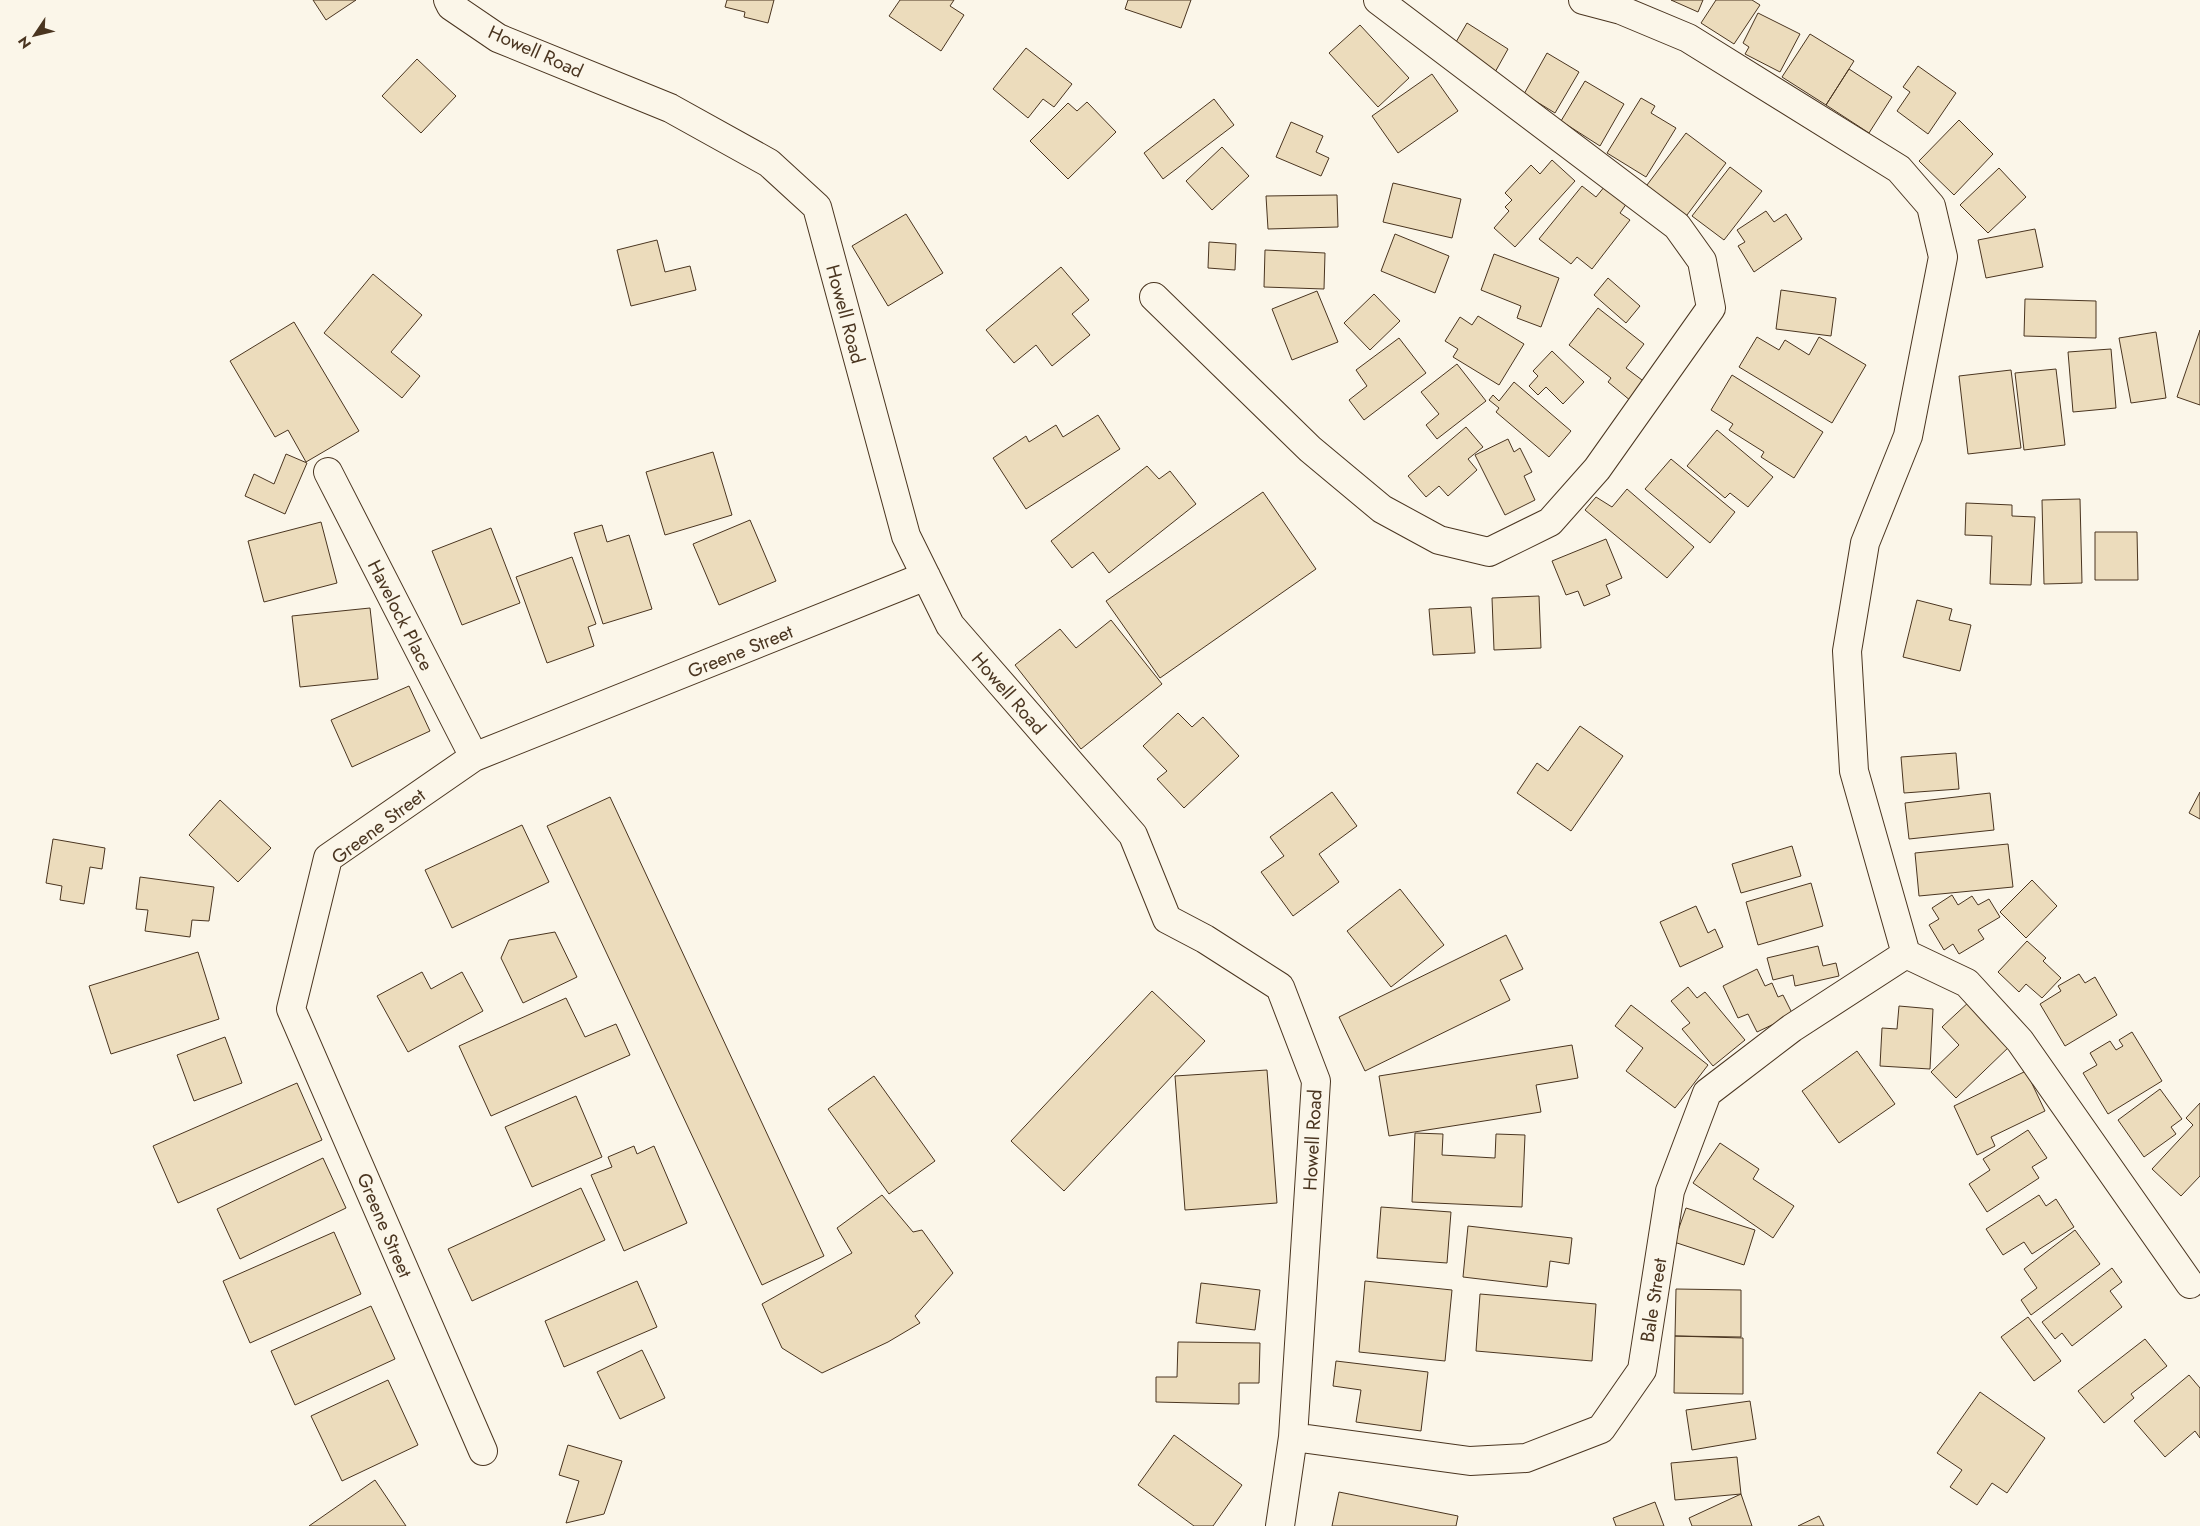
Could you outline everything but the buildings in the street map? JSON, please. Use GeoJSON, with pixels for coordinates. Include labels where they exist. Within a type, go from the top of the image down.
{"type":"FeatureCollection","features":[{"type":"Feature","properties":{"kind":"street","name":"Howell Road"},"geometry":{"type":"LineString","coordinates":[[448,0],[451,6],[498,38],[670,108],[768,163],[817,207],[906,536],[950,625],[1133,835],[1167,919],[1205,939],[1280,988],[1316,1081],[1293,1437],[1280,1526]]}},
{"type":"Feature","properties":{"kind":"street"},"geometry":{"type":"LineString","coordinates":[[1154,297],[1310,449],[1382,509],[1439,540],[1489,552],[1550,522],[1597,470],[1711,308],[1702,261],[1677,226],[1378,0]]}},
{"type":"Feature","properties":{"kind":"street"},"geometry":{"type":"LineString","coordinates":[[1583,0],[1621,10],[1688,38],[1899,169],[1931,206],[1943,257],[1908,436],[1865,542],[1847,651],[1854,771],[1906,954],[1967,983],[2020,1041],[2190,1284]]}},
{"type":"Feature","properties":{"kind":"street","name":"Havelock Place"},"geometry":{"type":"LineString","coordinates":[[328,472],[474,757]]}},
{"type":"Feature","properties":{"kind":"street","name":"Greene Street"},"geometry":{"type":"LineString","coordinates":[[483,1451],[291,1009],[328,858],[474,757],[926,576]]}},
{"type":"Feature","properties":{"kind":"street","name":"Bale Street"},"geometry":{"type":"LineString","coordinates":[[1293,1437],[1470,1461],[1526,1458],[1601,1429],[1642,1370],[1670,1191],[1708,1093],[1792,1028],[1906,954]]}}]}
